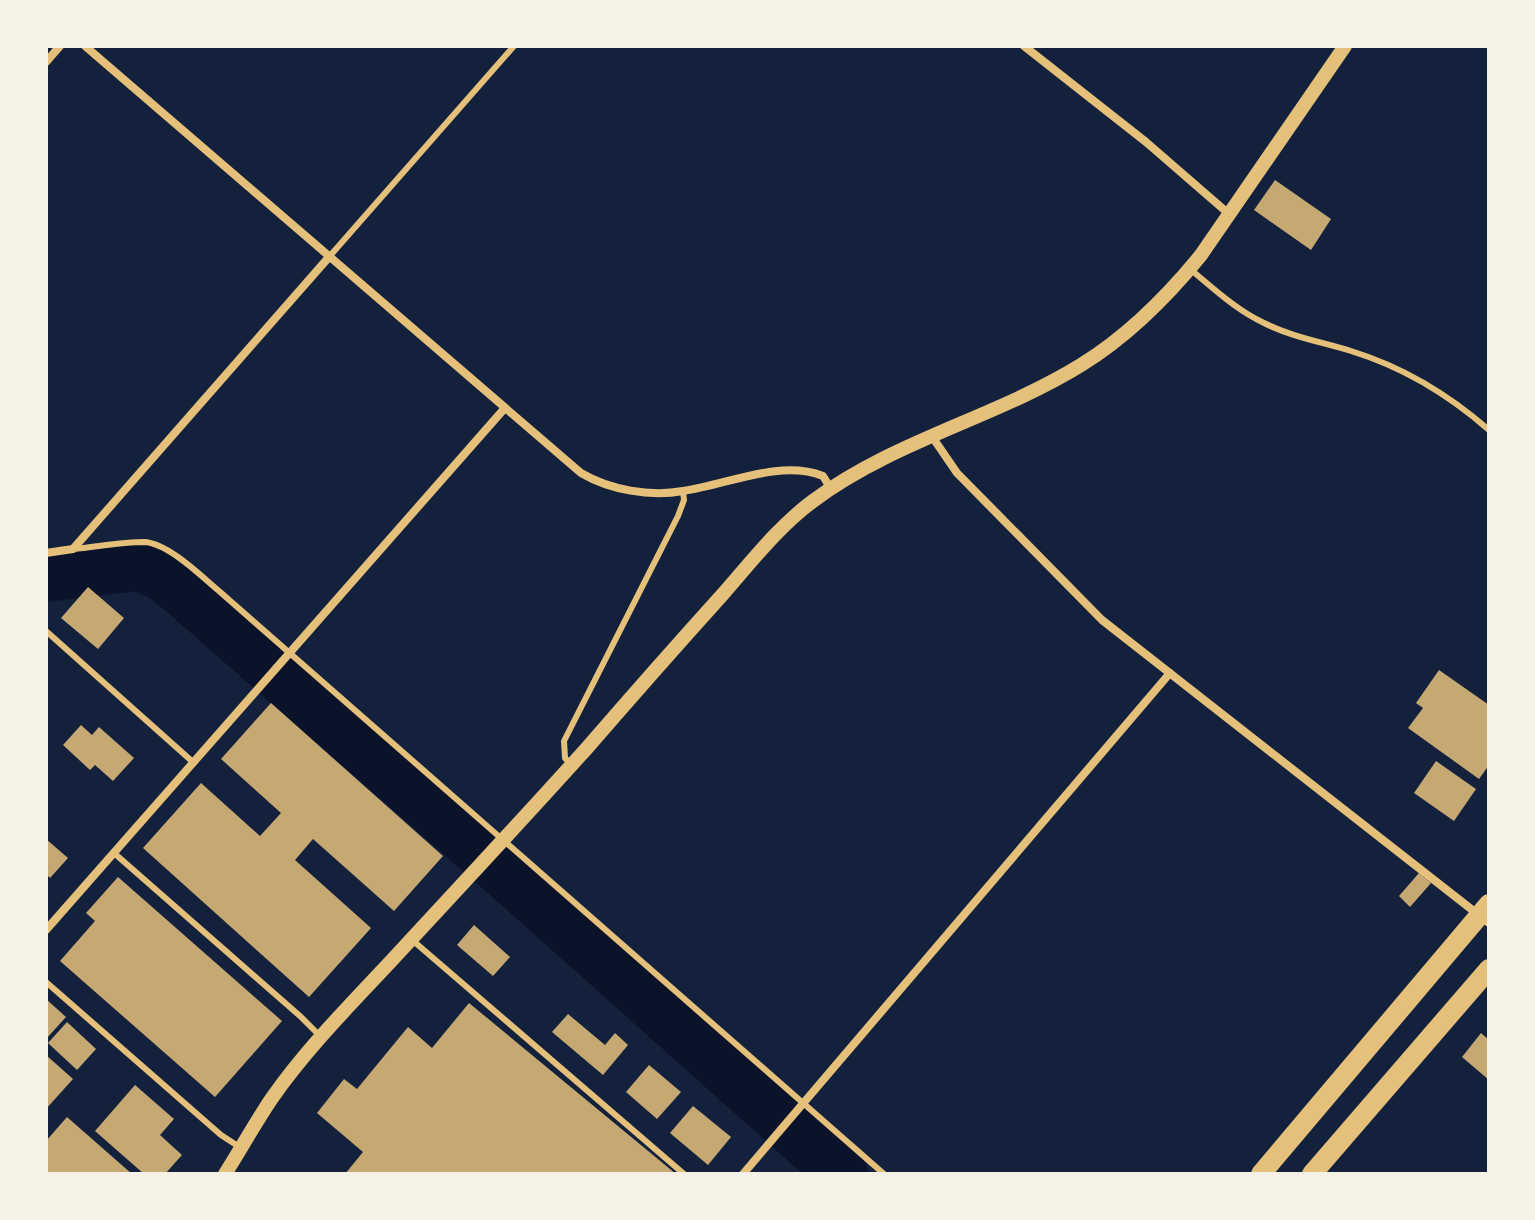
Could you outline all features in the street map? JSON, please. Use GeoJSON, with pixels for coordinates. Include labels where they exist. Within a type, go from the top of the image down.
{"type":"FeatureCollection","features":[{"type":"Feature","properties":{"kind":"main road"},"geometry":{"type":"LineString","coordinates":[[1261,1174],[1486,914]]}},
{"type":"Feature","properties":{"kind":"main road"},"geometry":{"type":"LineString","coordinates":[[1312,1174],[1489,969]]}},
{"type":"Feature","properties":{"kind":"street"},"geometry":{"type":"LineString","coordinates":[[46,62],[60,46]]}},
{"type":"Feature","properties":{"kind":"street"},"geometry":{"type":"LineString","coordinates":[[85,46],[504,409],[572,466],[595,481],[635,491],[662,493],[798,470],[823,476],[831,489]]}},
{"type":"Feature","properties":{"kind":"street"},"geometry":{"type":"LineString","coordinates":[[1024,46],[1146,142],[1229,214]]}},
{"type":"Feature","properties":{"kind":"street"},"geometry":{"type":"LineString","coordinates":[[225,1174],[272,1098],[320,1036],[476,869],[797,514],[831,489],[931,435],[1018,398],[1088,360],[1153,310],[1190,269],[1345,46]]}},
{"type":"Feature","properties":{"kind":"street"},"geometry":{"type":"LineString","coordinates":[[46,553],[73,549],[329,257]]}},
{"type":"Feature","properties":{"kind":"street"},"geometry":{"type":"LineString","coordinates":[[46,930],[504,409]]}},
{"type":"Feature","properties":{"kind":"street"},"geometry":{"type":"LineString","coordinates":[[931,435],[957,473],[1081,601],[1170,673],[1486,914]]}},
{"type":"Feature","properties":{"kind":"street"},"geometry":{"type":"LineString","coordinates":[[743,1174],[1170,673]]}},
{"type":"Feature","properties":{"kind":"lane"},"geometry":{"type":"LineString","coordinates":[[329,257],[514,46]]}},
{"type":"Feature","properties":{"kind":"lane"},"geometry":{"type":"LineString","coordinates":[[1190,269],[1241,310],[1262,322],[1402,370],[1449,398],[1489,430]]}},
{"type":"Feature","properties":{"kind":"lane"},"geometry":{"type":"LineString","coordinates":[[571,765],[565,758],[564,741],[678,516],[684,500],[683,491]]}},
{"type":"Feature","properties":{"kind":"lane"},"geometry":{"type":"LineString","coordinates":[[73,549],[145,542],[157,546],[209,583],[800,1107],[884,1174]]}},
{"type":"Feature","properties":{"kind":"lane"},"geometry":{"type":"LineString","coordinates":[[46,631],[194,763]]}},
{"type":"Feature","properties":{"kind":"lane"},"geometry":{"type":"LineString","coordinates":[[114,853],[320,1036]]}},
{"type":"Feature","properties":{"kind":"lane"},"geometry":{"type":"LineString","coordinates":[[411,939],[684,1174]]}},
{"type":"Feature","properties":{"kind":"lane"},"geometry":{"type":"LineString","coordinates":[[46,982],[221,1135],[241,1148]]}},
{"type":"Feature","properties":{"kind":"building"},"geometry":{"type":"Polygon","coordinates":[[[1275,180],[1331,219],[1311,250],[1254,210],[1275,180]]]}},
{"type":"Feature","properties":{"kind":"building"},"geometry":{"type":"Polygon","coordinates":[[[88,587],[124,618],[98,649],[61,618],[88,587]]]}},
{"type":"Feature","properties":{"kind":"building"},"geometry":{"type":"Polygon","coordinates":[[[1439,670],[1489,705],[1489,765],[1479,779],[1408,728],[1423,708],[1416,703],[1439,670]]]}},
{"type":"Feature","properties":{"kind":"building"},"geometry":{"type":"Polygon","coordinates":[[[271,703],[443,856],[394,911],[313,839],[295,860],[371,928],[309,997],[143,848],[201,783],[260,836],[281,813],[221,759],[271,703]]]}},
{"type":"Feature","properties":{"kind":"building"},"geometry":{"type":"Polygon","coordinates":[[[81,725],[92,735],[99,727],[134,758],[113,781],[95,765],[90,770],[63,745],[81,725]]]}},
{"type":"Feature","properties":{"kind":"building"},"geometry":{"type":"Polygon","coordinates":[[[1436,761],[1476,789],[1454,821],[1414,793],[1436,761]]]}},
{"type":"Feature","properties":{"kind":"building"},"geometry":{"type":"Polygon","coordinates":[[[46,839],[68,858],[50,878],[46,874],[46,839]]]}},
{"type":"Feature","properties":{"kind":"building"},"geometry":{"type":"Polygon","coordinates":[[[1419,873],[1431,883],[1410,907],[1399,896],[1419,873]]]}},
{"type":"Feature","properties":{"kind":"building"},"geometry":{"type":"Polygon","coordinates":[[[118,877],[282,1021],[215,1097],[60,961],[95,921],[86,913],[118,877]]]}},
{"type":"Feature","properties":{"kind":"building"},"geometry":{"type":"Polygon","coordinates":[[[474,925],[510,957],[493,976],[457,945],[474,925]]]}},
{"type":"Feature","properties":{"kind":"building"},"geometry":{"type":"Polygon","coordinates":[[[46,999],[66,1017],[46,1039],[46,999]]]}},
{"type":"Feature","properties":{"kind":"building"},"geometry":{"type":"Polygon","coordinates":[[[469,1003],[676,1174],[345,1174],[363,1152],[317,1113],[344,1079],[357,1089],[408,1027],[432,1048],[469,1003]]]}},
{"type":"Feature","properties":{"kind":"building"},"geometry":{"type":"Polygon","coordinates":[[[568,1014],[605,1045],[615,1033],[628,1045],[603,1075],[552,1032],[568,1014]]]}},
{"type":"Feature","properties":{"kind":"building"},"geometry":{"type":"Polygon","coordinates":[[[67,1022],[96,1049],[77,1070],[48,1043],[67,1022]]]}},
{"type":"Feature","properties":{"kind":"building"},"geometry":{"type":"Polygon","coordinates":[[[1481,1033],[1489,1040],[1489,1080],[1462,1057],[1481,1033]]]}},
{"type":"Feature","properties":{"kind":"building"},"geometry":{"type":"Polygon","coordinates":[[[46,1055],[73,1079],[46,1109],[46,1055]]]}},
{"type":"Feature","properties":{"kind":"building"},"geometry":{"type":"Polygon","coordinates":[[[649,1065],[681,1092],[657,1119],[626,1092],[649,1065]]]}},
{"type":"Feature","properties":{"kind":"building"},"geometry":{"type":"Polygon","coordinates":[[[135,1085],[174,1119],[160,1135],[182,1155],[165,1174],[144,1174],[95,1131],[135,1085]]]}},
{"type":"Feature","properties":{"kind":"building"},"geometry":{"type":"Polygon","coordinates":[[[693,1106],[731,1137],[708,1165],[670,1133],[693,1106]]]}},
{"type":"Feature","properties":{"kind":"building"},"geometry":{"type":"Polygon","coordinates":[[[67,1117],[132,1174],[46,1174],[46,1141],[67,1117]]]}},
{"type":"Feature","properties":{"kind":"waterway"},"geometry":{"type":"LineString","coordinates":[[46,576],[137,565],[159,573],[179,588],[842,1174]]}}]}
